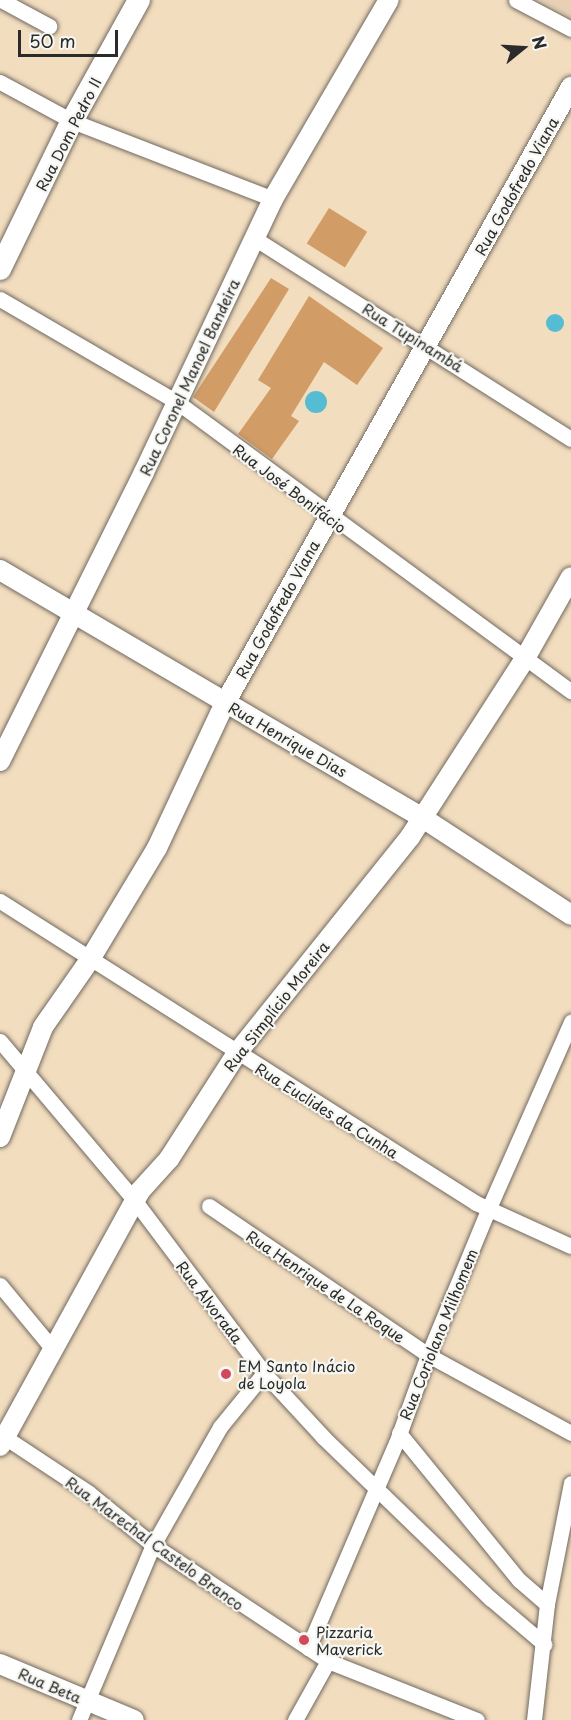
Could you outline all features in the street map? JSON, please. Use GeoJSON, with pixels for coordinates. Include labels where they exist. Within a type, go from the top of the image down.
{"type":"FeatureCollection","features":[{"type":"Feature","properties":{"kind":"main road","name":"Rua Dom Pedro II"},"geometry":{"type":"LineString","coordinates":[[0,269],[72,122],[139,0]]}},
{"type":"Feature","properties":{"kind":"street"},"geometry":{"type":"LineString","coordinates":[[1,0],[49,26]]}},
{"type":"Feature","properties":{"kind":"street","name":"Rua Coronel Manoel Bandeira"},"geometry":{"type":"LineString","coordinates":[[0,761],[74,614],[273,200],[389,0]]}},
{"type":"Feature","properties":{"kind":"street"},"geometry":{"type":"LineString","coordinates":[[516,0],[571,28]]}},
{"type":"Feature","properties":{"kind":"street"},"geometry":{"type":"LineString","coordinates":[[0,82],[72,122],[273,200]]}},
{"type":"Feature","properties":{"kind":"street","name":"Rua Godofredo Viana"},"geometry":{"type":"LineString","coordinates":[[0,1137],[43,1027],[89,961],[183,801],[225,703],[327,516],[428,346],[571,87]]}},
{"type":"Feature","properties":{"kind":"street","name":"Rua Tupinambá"},"geometry":{"type":"LineString","coordinates":[[254,238],[428,346],[571,439]]}},
{"type":"Feature","properties":{"kind":"street","name":"Rua José Bonifácio"},"geometry":{"type":"LineString","coordinates":[[0,299],[177,402],[327,516],[571,692]]}},
{"type":"Feature","properties":{"kind":"street","name":"Rua Henrique Dias"},"geometry":{"type":"LineString","coordinates":[[0,570],[423,818],[571,915]]}},
{"type":"Feature","properties":{"kind":"street","name":"Rua Simplício Moreira"},"geometry":{"type":"LineString","coordinates":[[1,1439],[137,1196],[169,1159],[237,1053],[423,818],[524,660],[571,577]]}},
{"type":"Feature","properties":{"kind":"street","name":"Rua Euclides da Cunha"},"geometry":{"type":"LineString","coordinates":[[0,901],[89,961],[488,1210],[571,1246]]}},
{"type":"Feature","properties":{"kind":"street","name":"Rua Coriolano Milhomem"},"geometry":{"type":"LineString","coordinates":[[308,1648],[377,1480],[398,1438],[428,1355],[488,1210],[571,1022]]}},
{"type":"Feature","properties":{"kind":"street","name":"Rua Alvorada"},"geometry":{"type":"LineString","coordinates":[[0,1041],[28,1063],[137,1196],[264,1373],[323,1437],[377,1480],[491,1599],[545,1640]]}},
{"type":"Feature","properties":{"kind":"street","name":"Rua Henrique de La Roque"},"geometry":{"type":"LineString","coordinates":[[209,1206],[428,1355],[571,1433]]}},
{"type":"Feature","properties":{"kind":"street"},"geometry":{"type":"LineString","coordinates":[[0,1285],[52,1348]]}},
{"type":"Feature","properties":{"kind":"street"},"geometry":{"type":"LineString","coordinates":[[79,1720],[153,1545],[220,1427],[264,1373]]}},
{"type":"Feature","properties":{"kind":"street"},"geometry":{"type":"LineString","coordinates":[[398,1438],[547,1611]]}},
{"type":"Feature","properties":{"kind":"street","name":"Rua Marechal Castelo Branco"},"geometry":{"type":"LineString","coordinates":[[1,1439],[89,1493],[153,1545],[328,1661],[477,1720]]}},
{"type":"Feature","properties":{"kind":"street"},"geometry":{"type":"LineString","coordinates":[[534,1720],[547,1611],[571,1483]]}},
{"type":"Feature","properties":{"kind":"street"},"geometry":{"type":"LineString","coordinates":[[295,1720],[328,1661]]}},
{"type":"Feature","properties":{"kind":"street","name":"Rua Beta"},"geometry":{"type":"LineString","coordinates":[[0,1664],[134,1720]]}},
{"type":"Feature","properties":{"kind":"shaded area"},"geometry":{"type":"Polygon","coordinates":[[[540,0],[571,0],[571,17],[540,0]]]}},
{"type":"Feature","properties":{"kind":"water"},"geometry":{"type":"Polygon","coordinates":[[[555,314],[561,317],[564,323],[561,329],[555,332],[549,329],[546,323],[549,317],[555,314]]]}},
{"type":"Feature","properties":{"kind":"water"},"geometry":{"type":"Polygon","coordinates":[[[316,391],[324,394],[327,402],[324,410],[316,413],[308,410],[305,402],[308,394],[316,391]]]}},
{"type":"Feature","properties":{"kind":"building"},"geometry":{"type":"Polygon","coordinates":[[[329,208],[367,232],[345,267],[307,244],[329,208]]]}},
{"type":"Feature","properties":{"kind":"building"},"geometry":{"type":"Polygon","coordinates":[[[271,278],[289,289],[214,412],[193,397],[271,278]]]}},
{"type":"Feature","properties":{"kind":"building"},"geometry":{"type":"Polygon","coordinates":[[[309,296],[383,348],[357,385],[324,362],[291,416],[299,421],[272,459],[238,434],[271,388],[258,380],[309,296]]]}},
{"type":"Feature","properties":{"kind":"place","name":"EM Santo Inácio de Loyola"},"geometry":{"type":"Point","coordinates":[226,1374]}},
{"type":"Feature","properties":{"kind":"place","name":"Pizzaria Maverick"},"geometry":{"type":"Point","coordinates":[304,1640]}}]}
